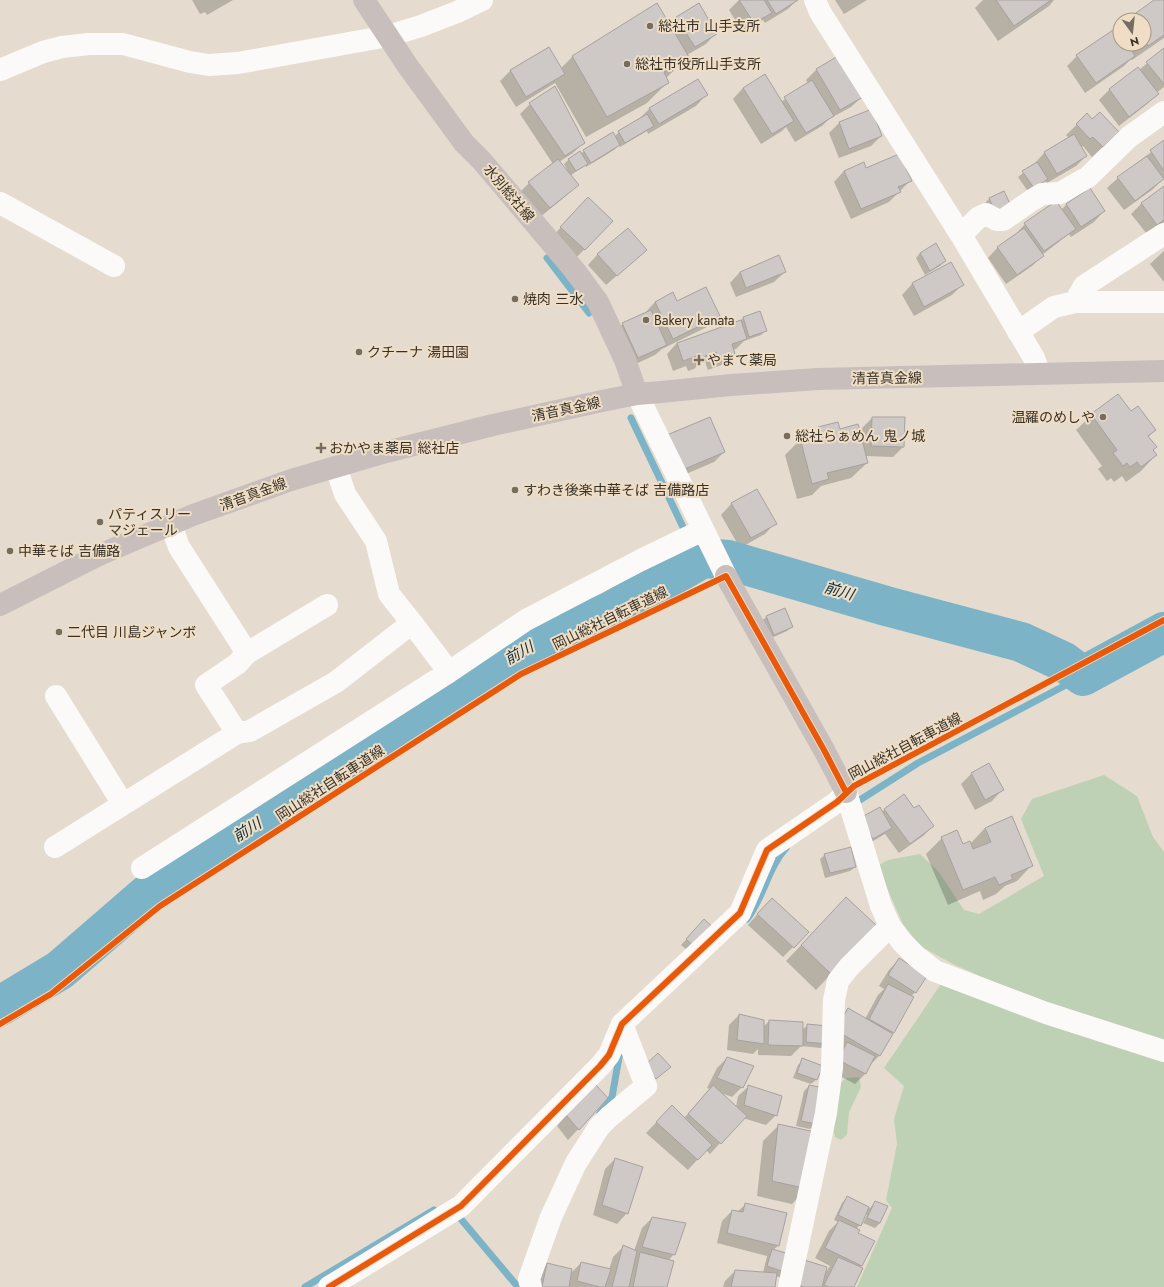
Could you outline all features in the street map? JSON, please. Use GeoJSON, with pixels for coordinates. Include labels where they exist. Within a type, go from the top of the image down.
{"type":"FeatureCollection","features":[{"type":"Feature","properties":{"kind":"main road","name":"水別総社線"},"geometry":{"type":"LineString","coordinates":[[364,0],[407,65],[464,143],[482,161],[576,272],[598,302],[624,360],[637,394]]}},
{"type":"Feature","properties":{"kind":"main road","name":"清音真金線"},"geometry":{"type":"LineString","coordinates":[[0,605],[99,555],[193,515],[284,483],[386,452],[567,408],[637,394],[731,385],[818,379],[1164,371]]}},
{"type":"Feature","properties":{"kind":"main road","name":"岡山総社自転車道線"},"geometry":{"type":"LineString","coordinates":[[720,565],[824,750],[849,802]]}},
{"type":"Feature","properties":{"kind":"street"},"geometry":{"type":"LineString","coordinates":[[0,70],[43,52],[62,47],[123,44],[190,62],[209,65],[238,63],[388,36],[421,26],[458,12],[482,0]]}},
{"type":"Feature","properties":{"kind":"street"},"geometry":{"type":"LineString","coordinates":[[815,0],[820,12],[961,235],[1034,358],[1040,374]]}},
{"type":"Feature","properties":{"kind":"street"},"geometry":{"type":"LineString","coordinates":[[961,235],[979,217],[986,214],[997,220],[1003,220],[1042,194],[1060,193],[1088,177],[1129,137],[1164,112]]}},
{"type":"Feature","properties":{"kind":"street"},"geometry":{"type":"LineString","coordinates":[[0,203],[114,266]]}},
{"type":"Feature","properties":{"kind":"street"},"geometry":{"type":"LineString","coordinates":[[1075,302],[1084,286],[1164,234]]}},
{"type":"Feature","properties":{"kind":"street"},"geometry":{"type":"LineString","coordinates":[[1018,332],[1054,307],[1075,302],[1164,302]]}},
{"type":"Feature","properties":{"kind":"street"},"geometry":{"type":"LineString","coordinates":[[637,394],[694,535],[720,565]]}},
{"type":"Feature","properties":{"kind":"street"},"geometry":{"type":"LineString","coordinates":[[336,466],[345,494],[376,541],[389,594],[449,672]]}},
{"type":"Feature","properties":{"kind":"street"},"geometry":{"type":"LineString","coordinates":[[171,525],[179,547],[247,653]]}},
{"type":"Feature","properties":{"kind":"street"},"geometry":{"type":"LineString","coordinates":[[142,868],[449,672],[526,620],[641,560],[694,535]]}},
{"type":"Feature","properties":{"kind":"street"},"geometry":{"type":"LineString","coordinates":[[237,733],[206,684],[237,664],[247,653],[327,605]]}},
{"type":"Feature","properties":{"kind":"street"},"geometry":{"type":"LineString","coordinates":[[55,847],[237,733],[250,730],[336,682],[412,623]]}},
{"type":"Feature","properties":{"kind":"street"},"geometry":{"type":"LineString","coordinates":[[56,696],[123,804]]}},
{"type":"Feature","properties":{"kind":"street"},"geometry":{"type":"LineString","coordinates":[[329,1287],[454,1210],[487,1180],[600,1066],[609,1055],[622,1024],[740,912],[767,850],[837,802],[849,802],[881,906],[890,926],[902,942],[917,957],[936,971],[1046,1013],[1164,1051]]}},
{"type":"Feature","properties":{"kind":"street"},"geometry":{"type":"LineString","coordinates":[[789,1287],[826,1113],[832,1068],[834,1000],[838,981],[849,967],[890,926]]}},
{"type":"Feature","properties":{"kind":"street"},"geometry":{"type":"LineString","coordinates":[[531,1287],[529,1279],[551,1218],[576,1163],[599,1127],[646,1086],[622,1024]]}},
{"type":"Feature","properties":{"kind":"green space"},"geometry":{"type":"Polygon","coordinates":[[[1104,775],[1137,796],[1153,837],[1164,852],[1164,1041],[1031,999],[953,964],[920,946],[903,924],[877,866],[888,860],[920,854],[938,871],[964,910],[979,914],[1044,876],[1021,819],[1032,799],[1104,775]]]}},
{"type":"Feature","properties":{"kind":"green space"},"geometry":{"type":"Polygon","coordinates":[[[941,984],[1164,1060],[1164,1287],[857,1287],[892,1208],[886,1200],[897,1144],[894,1119],[904,1086],[884,1068],[941,984]]]}},
{"type":"Feature","properties":{"kind":"green space"},"geometry":{"type":"Polygon","coordinates":[[[859,1077],[861,1087],[849,1112],[847,1135],[841,1140],[835,1137],[833,1128],[841,1082],[847,1078],[859,1077]]]}},
{"type":"Feature","properties":{"kind":"building"},"geometry":{"type":"Polygon","coordinates":[[[739,0],[764,0],[772,13],[754,23],[739,0]]]}},
{"type":"Feature","properties":{"kind":"building"},"geometry":{"type":"Polygon","coordinates":[[[767,0],[798,0],[776,14],[767,0]]]}},
{"type":"Feature","properties":{"kind":"building"},"geometry":{"type":"Polygon","coordinates":[[[996,0],[1051,0],[1014,26],[996,0]]]}},
{"type":"Feature","properties":{"kind":"building"},"geometry":{"type":"Polygon","coordinates":[[[1154,0],[1164,0],[1164,35],[1152,43],[1152,12],[1137,12],[1154,0]]]}},
{"type":"Feature","properties":{"kind":"building","name":"総社市役所山手支所"},"geometry":{"type":"Polygon","coordinates":[[[657,3],[689,57],[664,72],[669,83],[607,117],[572,56],[657,3]]]}},
{"type":"Feature","properties":{"kind":"building"},"geometry":{"type":"Polygon","coordinates":[[[699,3],[717,34],[695,47],[676,17],[699,3]]]}},
{"type":"Feature","properties":{"kind":"building"},"geometry":{"type":"Polygon","coordinates":[[[1112,31],[1112,52],[1132,52],[1135,56],[1096,83],[1076,55],[1112,31]]]}},
{"type":"Feature","properties":{"kind":"building"},"geometry":{"type":"Polygon","coordinates":[[[549,47],[565,74],[526,97],[510,70],[549,47]]]}},
{"type":"Feature","properties":{"kind":"building"},"geometry":{"type":"Polygon","coordinates":[[[1164,48],[1164,84],[1146,62],[1164,48]]]}},
{"type":"Feature","properties":{"kind":"building"},"geometry":{"type":"Polygon","coordinates":[[[838,56],[863,97],[840,110],[816,69],[838,56]]]}},
{"type":"Feature","properties":{"kind":"building"},"geometry":{"type":"Polygon","coordinates":[[[1138,67],[1159,94],[1129,117],[1109,89],[1138,67]]]}},
{"type":"Feature","properties":{"kind":"building"},"geometry":{"type":"Polygon","coordinates":[[[765,74],[794,121],[772,134],[743,88],[765,74]]]}},
{"type":"Feature","properties":{"kind":"building"},"geometry":{"type":"Polygon","coordinates":[[[698,79],[708,95],[659,124],[649,108],[698,79]]]}},
{"type":"Feature","properties":{"kind":"building"},"geometry":{"type":"Polygon","coordinates":[[[812,80],[834,116],[806,133],[784,97],[812,80]]]}},
{"type":"Feature","properties":{"kind":"building"},"geometry":{"type":"Polygon","coordinates":[[[555,86],[585,143],[565,156],[529,103],[555,86]]]}},
{"type":"Feature","properties":{"kind":"building"},"geometry":{"type":"Polygon","coordinates":[[[872,109],[882,136],[849,149],[839,122],[872,109]]]}},
{"type":"Feature","properties":{"kind":"building"},"geometry":{"type":"Polygon","coordinates":[[[1100,112],[1119,132],[1103,147],[1093,137],[1090,139],[1076,124],[1087,113],[1092,119],[1100,112]]]}},
{"type":"Feature","properties":{"kind":"building"},"geometry":{"type":"Polygon","coordinates":[[[647,114],[654,126],[625,143],[618,131],[647,114]]]}},
{"type":"Feature","properties":{"kind":"building"},"geometry":{"type":"Polygon","coordinates":[[[613,132],[620,145],[591,163],[583,150],[613,132]]]}},
{"type":"Feature","properties":{"kind":"building"},"geometry":{"type":"Polygon","coordinates":[[[1074,134],[1087,156],[1057,174],[1044,152],[1074,134]]]}},
{"type":"Feature","properties":{"kind":"building"},"geometry":{"type":"Polygon","coordinates":[[[1164,140],[1164,171],[1150,150],[1164,140]]]}},
{"type":"Feature","properties":{"kind":"building"},"geometry":{"type":"Polygon","coordinates":[[[580,151],[588,164],[576,171],[568,159],[580,151]]]}},
{"type":"Feature","properties":{"kind":"building"},"geometry":{"type":"Polygon","coordinates":[[[899,154],[912,181],[898,187],[901,192],[861,209],[844,171],[864,162],[866,168],[899,154]]]}},
{"type":"Feature","properties":{"kind":"building"},"geometry":{"type":"Polygon","coordinates":[[[1147,156],[1164,179],[1135,201],[1117,177],[1147,156]]]}},
{"type":"Feature","properties":{"kind":"building"},"geometry":{"type":"Polygon","coordinates":[[[558,159],[579,185],[550,208],[528,182],[558,159]]]}},
{"type":"Feature","properties":{"kind":"building"},"geometry":{"type":"Polygon","coordinates":[[[1037,162],[1048,179],[1034,188],[1022,171],[1037,162]]]}},
{"type":"Feature","properties":{"kind":"building"},"geometry":{"type":"Polygon","coordinates":[[[1164,186],[1164,220],[1157,225],[1141,203],[1164,186]]]}},
{"type":"Feature","properties":{"kind":"building"},"geometry":{"type":"Polygon","coordinates":[[[1090,188],[1105,211],[1081,227],[1066,204],[1090,188]]]}},
{"type":"Feature","properties":{"kind":"building"},"geometry":{"type":"Polygon","coordinates":[[[1004,191],[1012,208],[997,216],[989,198],[1004,191]]]}},
{"type":"Feature","properties":{"kind":"building"},"geometry":{"type":"Polygon","coordinates":[[[588,197],[613,221],[585,250],[560,227],[588,197]]]}},
{"type":"Feature","properties":{"kind":"building"},"geometry":{"type":"Polygon","coordinates":[[[1056,201],[1076,229],[1044,251],[1024,223],[1056,201]]]}},
{"type":"Feature","properties":{"kind":"building"},"geometry":{"type":"Polygon","coordinates":[[[628,228],[647,250],[617,276],[597,254],[628,228]]]}},
{"type":"Feature","properties":{"kind":"building"},"geometry":{"type":"Polygon","coordinates":[[[1024,228],[1044,256],[1017,275],[997,247],[1024,228]]]}},
{"type":"Feature","properties":{"kind":"building"},"geometry":{"type":"Polygon","coordinates":[[[936,243],[946,261],[930,271],[920,253],[936,243]]]}},
{"type":"Feature","properties":{"kind":"building"},"geometry":{"type":"Polygon","coordinates":[[[779,255],[786,272],[746,288],[740,272],[779,255]]]}},
{"type":"Feature","properties":{"kind":"building"},"geometry":{"type":"Polygon","coordinates":[[[951,262],[964,285],[924,307],[912,283],[951,262]]]}},
{"type":"Feature","properties":{"kind":"building"},"geometry":{"type":"Polygon","coordinates":[[[706,287],[720,316],[673,339],[655,302],[673,292],[677,301],[706,287]]]}},
{"type":"Feature","properties":{"kind":"building"},"geometry":{"type":"Polygon","coordinates":[[[651,310],[667,345],[638,358],[622,323],[651,310]]]}},
{"type":"Feature","properties":{"kind":"building"},"geometry":{"type":"Polygon","coordinates":[[[760,311],[767,331],[749,337],[743,317],[760,311]]]}},
{"type":"Feature","properties":{"kind":"building"},"geometry":{"type":"Polygon","coordinates":[[[741,320],[747,339],[732,344],[735,354],[718,360],[716,352],[705,356],[706,359],[698,361],[697,356],[683,361],[677,343],[741,320]]]}},
{"type":"Feature","properties":{"kind":"building"},"geometry":{"type":"Polygon","coordinates":[[[1118,394],[1131,411],[1138,406],[1156,430],[1148,436],[1157,447],[1153,450],[1157,455],[1141,467],[1137,462],[1130,467],[1127,463],[1123,466],[1113,453],[1117,450],[1091,414],[1118,394]]]}},
{"type":"Feature","properties":{"kind":"building"},"geometry":{"type":"Polygon","coordinates":[[[710,417],[725,452],[682,470],[667,435],[710,417]]]}},
{"type":"Feature","properties":{"kind":"building"},"geometry":{"type":"Polygon","coordinates":[[[872,417],[905,417],[904,447],[871,446],[872,417]]]}},
{"type":"Feature","properties":{"kind":"building"},"geometry":{"type":"Polygon","coordinates":[[[838,422],[840,429],[858,424],[868,463],[827,473],[829,479],[812,484],[800,438],[820,434],[818,427],[838,422]]]}},
{"type":"Feature","properties":{"kind":"building"},"geometry":{"type":"Polygon","coordinates":[[[757,489],[777,524],[751,538],[731,503],[757,489]]]}},
{"type":"Feature","properties":{"kind":"building"},"geometry":{"type":"Polygon","coordinates":[[[785,608],[793,627],[774,635],[766,616],[785,608]]]}},
{"type":"Feature","properties":{"kind":"building"},"geometry":{"type":"Polygon","coordinates":[[[989,763],[1004,790],[985,800],[971,773],[989,763]]]}},
{"type":"Feature","properties":{"kind":"building"},"geometry":{"type":"Polygon","coordinates":[[[904,794],[914,808],[919,805],[934,826],[910,844],[884,809],[904,794]]]}},
{"type":"Feature","properties":{"kind":"building"},"geometry":{"type":"Polygon","coordinates":[[[880,807],[892,828],[873,839],[860,818],[880,807]]]}},
{"type":"Feature","properties":{"kind":"building"},"geometry":{"type":"Polygon","coordinates":[[[1012,816],[1033,866],[1011,875],[1013,879],[999,885],[995,877],[963,890],[941,837],[957,830],[963,844],[970,841],[973,849],[991,842],[985,828],[1012,816]]]}},
{"type":"Feature","properties":{"kind":"building"},"geometry":{"type":"Polygon","coordinates":[[[851,847],[856,867],[830,873],[824,854],[851,847]]]}},
{"type":"Feature","properties":{"kind":"building"},"geometry":{"type":"Polygon","coordinates":[[[846,897],[878,927],[832,975],[801,945],[846,897]]]}},
{"type":"Feature","properties":{"kind":"building"},"geometry":{"type":"Polygon","coordinates":[[[772,898],[809,932],[794,948],[757,914],[772,898]]]}},
{"type":"Feature","properties":{"kind":"building"},"geometry":{"type":"Polygon","coordinates":[[[704,919],[717,931],[698,950],[686,939],[704,919]]]}},
{"type":"Feature","properties":{"kind":"building"},"geometry":{"type":"Polygon","coordinates":[[[899,958],[927,976],[916,993],[888,975],[899,958]]]}},
{"type":"Feature","properties":{"kind":"building"},"geometry":{"type":"Polygon","coordinates":[[[888,984],[914,997],[894,1033],[869,1019],[888,984]]]}},
{"type":"Feature","properties":{"kind":"building"},"geometry":{"type":"Polygon","coordinates":[[[848,1008],[893,1034],[880,1056],[835,1030],[848,1008]]]}},
{"type":"Feature","properties":{"kind":"building"},"geometry":{"type":"Polygon","coordinates":[[[739,1014],[764,1020],[764,1044],[737,1040],[739,1014]]]}},
{"type":"Feature","properties":{"kind":"building"},"geometry":{"type":"Polygon","coordinates":[[[769,1020],[803,1022],[803,1046],[768,1045],[769,1020]]]}},
{"type":"Feature","properties":{"kind":"building"},"geometry":{"type":"Polygon","coordinates":[[[807,1024],[828,1026],[827,1044],[806,1042],[807,1024]]]}},
{"type":"Feature","properties":{"kind":"building"},"geometry":{"type":"Polygon","coordinates":[[[847,1042],[875,1056],[866,1074],[838,1060],[847,1042]]]}},
{"type":"Feature","properties":{"kind":"building"},"geometry":{"type":"Polygon","coordinates":[[[658,1053],[671,1067],[656,1079],[644,1066],[658,1053]]]}},
{"type":"Feature","properties":{"kind":"building"},"geometry":{"type":"Polygon","coordinates":[[[727,1057],[754,1066],[743,1088],[717,1078],[727,1057]]]}},
{"type":"Feature","properties":{"kind":"building"},"geometry":{"type":"Polygon","coordinates":[[[802,1058],[823,1066],[817,1080],[797,1073],[802,1058]]]}},
{"type":"Feature","properties":{"kind":"building"},"geometry":{"type":"Polygon","coordinates":[[[593,1082],[608,1098],[579,1130],[566,1115],[593,1082]]]}},
{"type":"Feature","properties":{"kind":"building"},"geometry":{"type":"Polygon","coordinates":[[[713,1085],[747,1116],[721,1144],[688,1114],[713,1085]]]}},
{"type":"Feature","properties":{"kind":"building"},"geometry":{"type":"Polygon","coordinates":[[[748,1085],[782,1096],[777,1116],[744,1105],[748,1085]]]}},
{"type":"Feature","properties":{"kind":"building"},"geometry":{"type":"Polygon","coordinates":[[[809,1085],[824,1088],[816,1124],[801,1121],[809,1085]]]}},
{"type":"Feature","properties":{"kind":"building"},"geometry":{"type":"Polygon","coordinates":[[[672,1105],[712,1145],[698,1160],[656,1122],[672,1105]]]}},
{"type":"Feature","properties":{"kind":"building"},"geometry":{"type":"Polygon","coordinates":[[[778,1124],[820,1133],[808,1189],[772,1181],[778,1124]]]}},
{"type":"Feature","properties":{"kind":"building"},"geometry":{"type":"Polygon","coordinates":[[[615,1158],[643,1167],[628,1214],[602,1205],[615,1158]]]}},
{"type":"Feature","properties":{"kind":"building"},"geometry":{"type":"Polygon","coordinates":[[[847,1196],[869,1207],[861,1226],[838,1215],[847,1196]]]}},
{"type":"Feature","properties":{"kind":"building"},"geometry":{"type":"Polygon","coordinates":[[[875,1201],[888,1206],[880,1223],[867,1218],[875,1201]]]}},
{"type":"Feature","properties":{"kind":"building"},"geometry":{"type":"Polygon","coordinates":[[[745,1203],[787,1213],[779,1246],[727,1233],[732,1210],[743,1212],[745,1203]]]}},
{"type":"Feature","properties":{"kind":"building"},"geometry":{"type":"Polygon","coordinates":[[[652,1217],[686,1223],[675,1255],[642,1247],[652,1217]]]}},
{"type":"Feature","properties":{"kind":"building"},"geometry":{"type":"Polygon","coordinates":[[[839,1220],[860,1230],[858,1233],[875,1241],[862,1266],[825,1248],[839,1220]]]}},
{"type":"Feature","properties":{"kind":"building"},"geometry":{"type":"Polygon","coordinates":[[[623,1245],[637,1251],[629,1287],[612,1287],[623,1245]]]}},
{"type":"Feature","properties":{"kind":"building"},"geometry":{"type":"Polygon","coordinates":[[[772,1249],[793,1255],[787,1273],[767,1266],[772,1249]]]}},
{"type":"Feature","properties":{"kind":"building"},"geometry":{"type":"Polygon","coordinates":[[[640,1252],[674,1261],[667,1287],[633,1287],[640,1252]]]}},
{"type":"Feature","properties":{"kind":"building"},"geometry":{"type":"Polygon","coordinates":[[[838,1257],[863,1268],[854,1287],[829,1287],[824,1285],[838,1257]]]}},
{"type":"Feature","properties":{"kind":"building"},"geometry":{"type":"Polygon","coordinates":[[[801,1259],[827,1267],[822,1287],[804,1287],[794,1284],[801,1259]]]}},
{"type":"Feature","properties":{"kind":"building"},"geometry":{"type":"Polygon","coordinates":[[[581,1262],[611,1269],[605,1287],[577,1281],[581,1262]]]}},
{"type":"Feature","properties":{"kind":"building"},"geometry":{"type":"Polygon","coordinates":[[[547,1263],[572,1269],[569,1287],[542,1287],[547,1263]]]}},
{"type":"Feature","properties":{"kind":"building"},"geometry":{"type":"Polygon","coordinates":[[[735,1270],[777,1273],[775,1287],[731,1287],[735,1270]]]}},
{"type":"Feature","properties":{"kind":"waterway"},"geometry":{"type":"LineString","coordinates":[[547,258],[589,313]]}},
{"type":"Feature","properties":{"kind":"waterway"},"geometry":{"type":"LineString","coordinates":[[631,418],[692,546],[694,563]]}},
{"type":"Feature","properties":{"kind":"waterway","name":"前川"},"geometry":{"type":"LineString","coordinates":[[0,1006],[60,970],[156,887],[281,809],[518,651],[611,611],[703,558],[728,560],[886,606],[1021,642],[1064,662],[1083,676],[1164,632]]}},
{"type":"Feature","properties":{"kind":"waterway"},"geometry":{"type":"LineString","coordinates":[[852,805],[918,763],[1083,676]]}},
{"type":"Feature","properties":{"kind":"waterway"},"geometry":{"type":"LineString","coordinates":[[747,919],[758,901],[770,873],[786,848]]}},
{"type":"Feature","properties":{"kind":"waterway"},"geometry":{"type":"LineString","coordinates":[[600,1113],[612,1097],[620,1052]]}},
{"type":"Feature","properties":{"kind":"waterway"},"geometry":{"type":"LineString","coordinates":[[305,1287],[434,1210]]}},
{"type":"Feature","properties":{"kind":"waterway"},"geometry":{"type":"LineString","coordinates":[[455,1212],[518,1287]]}},
{"type":"Feature","properties":{"kind":"cycle path"},"geometry":{"type":"LineString","coordinates":[[0,1024],[51,994],[160,906],[521,674],[726,576],[846,792]]}},
{"type":"Feature","properties":{"kind":"cycle path"},"geometry":{"type":"LineString","coordinates":[[329,1287],[461,1206],[600,1066],[609,1055],[622,1024],[740,913],[767,850],[837,802],[854,786],[1164,620]]}},
{"type":"Feature","properties":{"kind":"place","name":"総社市 山手支所"},"geometry":{"type":"Point","coordinates":[650,26]}},
{"type":"Feature","properties":{"kind":"place","name":"総社市役所山手支所"},"geometry":{"type":"Point","coordinates":[627,64]}},
{"type":"Feature","properties":{"kind":"place","name":"焼肉 三水"},"geometry":{"type":"Point","coordinates":[515,299]}},
{"type":"Feature","properties":{"kind":"place","name":"Bakery kanata"},"geometry":{"type":"Point","coordinates":[646,320]}},
{"type":"Feature","properties":{"kind":"place","name":"クチーナ 湯田園"},"geometry":{"type":"Point","coordinates":[359,352]}},
{"type":"Feature","properties":{"kind":"place","name":"やまて薬局"},"geometry":{"type":"Point","coordinates":[699,360]}},
{"type":"Feature","properties":{"kind":"place","name":"温羅のめしや"},"geometry":{"type":"Point","coordinates":[1103,417]}},
{"type":"Feature","properties":{"kind":"place","name":"総社らぁめん 鬼ノ城"},"geometry":{"type":"Point","coordinates":[787,436]}},
{"type":"Feature","properties":{"kind":"place","name":"おかやま薬局 総社店"},"geometry":{"type":"Point","coordinates":[321,448]}},
{"type":"Feature","properties":{"kind":"place","name":"すわき後楽中華そば 吉備路店"},"geometry":{"type":"Point","coordinates":[515,490]}},
{"type":"Feature","properties":{"kind":"place","name":"パティスリー マジェール"},"geometry":{"type":"Point","coordinates":[100,522]}},
{"type":"Feature","properties":{"kind":"place","name":"中華そば 吉備路"},"geometry":{"type":"Point","coordinates":[10,551]}},
{"type":"Feature","properties":{"kind":"place","name":"二代目 川島ジャンボ"},"geometry":{"type":"Point","coordinates":[59,632]}}]}
